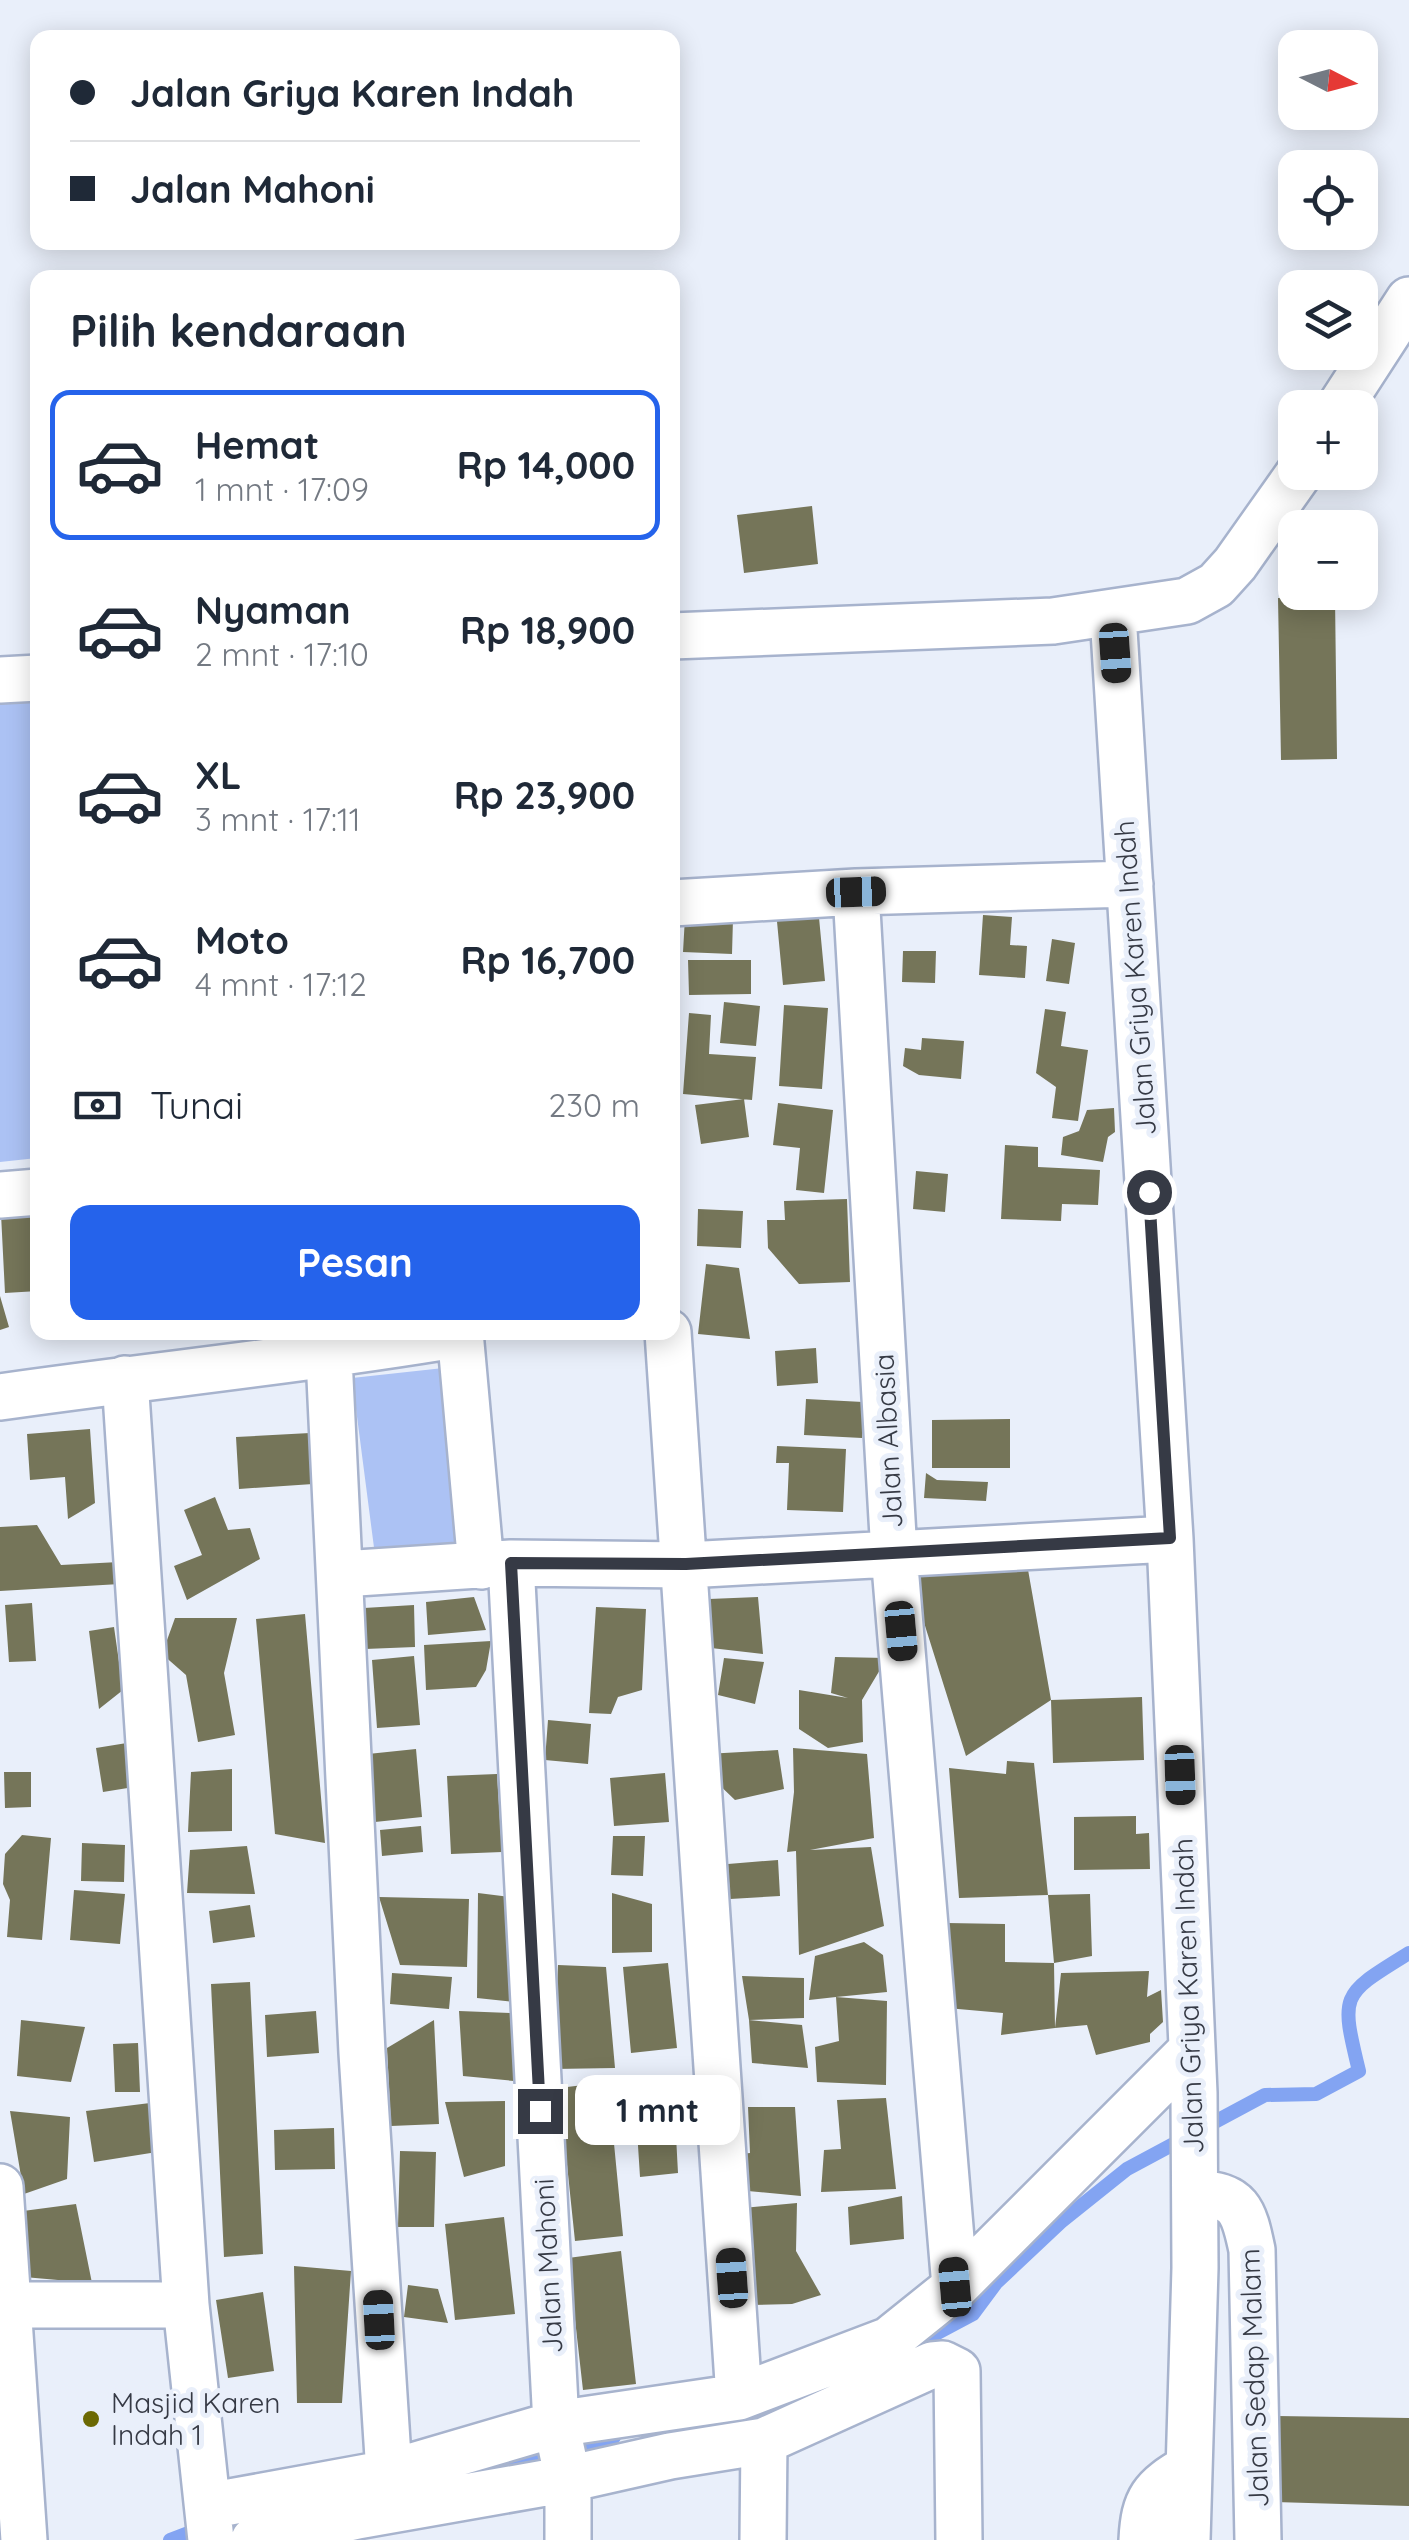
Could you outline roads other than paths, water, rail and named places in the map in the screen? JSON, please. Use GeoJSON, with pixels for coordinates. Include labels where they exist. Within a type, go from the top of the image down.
{"type":"FeatureCollection","features":[{"type":"Feature","properties":{"kind":"street"},"geometry":{"type":"LineString","coordinates":[[1350,390],[1409,300]]}},
{"type":"Feature","properties":{"kind":"street"},"geometry":{"type":"LineString","coordinates":[[680,636],[1053,621],[1186,601],[1216,585],[1287,490]]}},
{"type":"Feature","properties":{"kind":"street","name":"Jalan Griya Karen Indah"},"geometry":{"type":"LineString","coordinates":[[1112,614],[1170,1538],[1193,2072],[1195,2173],[1187,2540]]}},
{"type":"Feature","properties":{"kind":"street"},"geometry":{"type":"LineString","coordinates":[[0,680],[30,678]]}},
{"type":"Feature","properties":{"kind":"street"},"geometry":{"type":"LineString","coordinates":[[680,903],[856,892],[1130,884]]}},
{"type":"Feature","properties":{"kind":"street","name":"Jalan Albasia"},"geometry":{"type":"LineString","coordinates":[[856,892],[894,1554],[955,2287]]}},
{"type":"Feature","properties":{"kind":"street"},"geometry":{"type":"LineString","coordinates":[[0,1196],[30,1193]]}},
{"type":"Feature","properties":{"kind":"street"},"geometry":{"type":"LineString","coordinates":[[0,1397],[329,1356],[420,1340]]}},
{"type":"Feature","properties":{"kind":"street","name":"Jalan Mahoni"},"geometry":{"type":"LineString","coordinates":[[461,1340],[496,1564],[568,2540]]}},
{"type":"Feature","properties":{"kind":"street"},"geometry":{"type":"LineString","coordinates":[[669,1340],[739,2397]]}},
{"type":"Feature","properties":{"kind":"street"},"geometry":{"type":"LineString","coordinates":[[329,1356],[362,2053],[389,2473]]}},
{"type":"Feature","properties":{"kind":"street"},"geometry":{"type":"LineString","coordinates":[[125,1379],[186,2305],[209,2520],[389,2473],[562,2451],[670,2456],[783,2412],[932,2365],[952,2366],[956,2371],[959,2540]]}},
{"type":"Feature","properties":{"kind":"street"},"geometry":{"type":"LineString","coordinates":[[342,1574],[496,1564],[686,1564],[1170,1538]]}},
{"type":"Feature","properties":{"kind":"street"},"geometry":{"type":"LineString","coordinates":[[764,2540],[783,2412],[889,2340],[955,2287],[1193,2072]]}},
{"type":"Feature","properties":{"kind":"street","name":"Jalan Sedap Malam"},"geometry":{"type":"LineString","coordinates":[[1195,2173],[1218,2194],[1233,2200],[1247,2224],[1252,2250],[1258,2540]]}},
{"type":"Feature","properties":{"kind":"street"},"geometry":{"type":"LineString","coordinates":[[0,2187],[24,2540]]}},
{"type":"Feature","properties":{"kind":"street"},"geometry":{"type":"LineString","coordinates":[[8,2305],[186,2305]]}},
{"type":"Feature","properties":{"kind":"street"},"geometry":{"type":"LineString","coordinates":[[254,2540],[357,2528],[562,2451],[739,2397],[783,2412]]}},
{"type":"Feature","properties":{"kind":"street"},"geometry":{"type":"LineString","coordinates":[[1142,2540],[1146,2507],[1154,2492],[1188,2468]]}},
{"type":"Feature","properties":{"kind":"waterway"},"geometry":{"type":"LineString","coordinates":[[911,2347],[973,2314],[996,2283],[1062,2221],[1127,2169],[1265,2095],[1316,2094],[1359,2071],[1349,2026],[1351,1998],[1370,1978],[1409,1953]]}},
{"type":"Feature","properties":{"kind":"waterway"},"geometry":{"type":"LineString","coordinates":[[494,2465],[614,2437]]}},
{"type":"Feature","properties":{"kind":"waterway"},"geometry":{"type":"LineString","coordinates":[[170,2540],[204,2527]]}},
{"type":"Feature","properties":{"kind":"place","name":"Masjid Karen Indah 1"},"geometry":{"type":"Point","coordinates":[91,2419]}}]}
